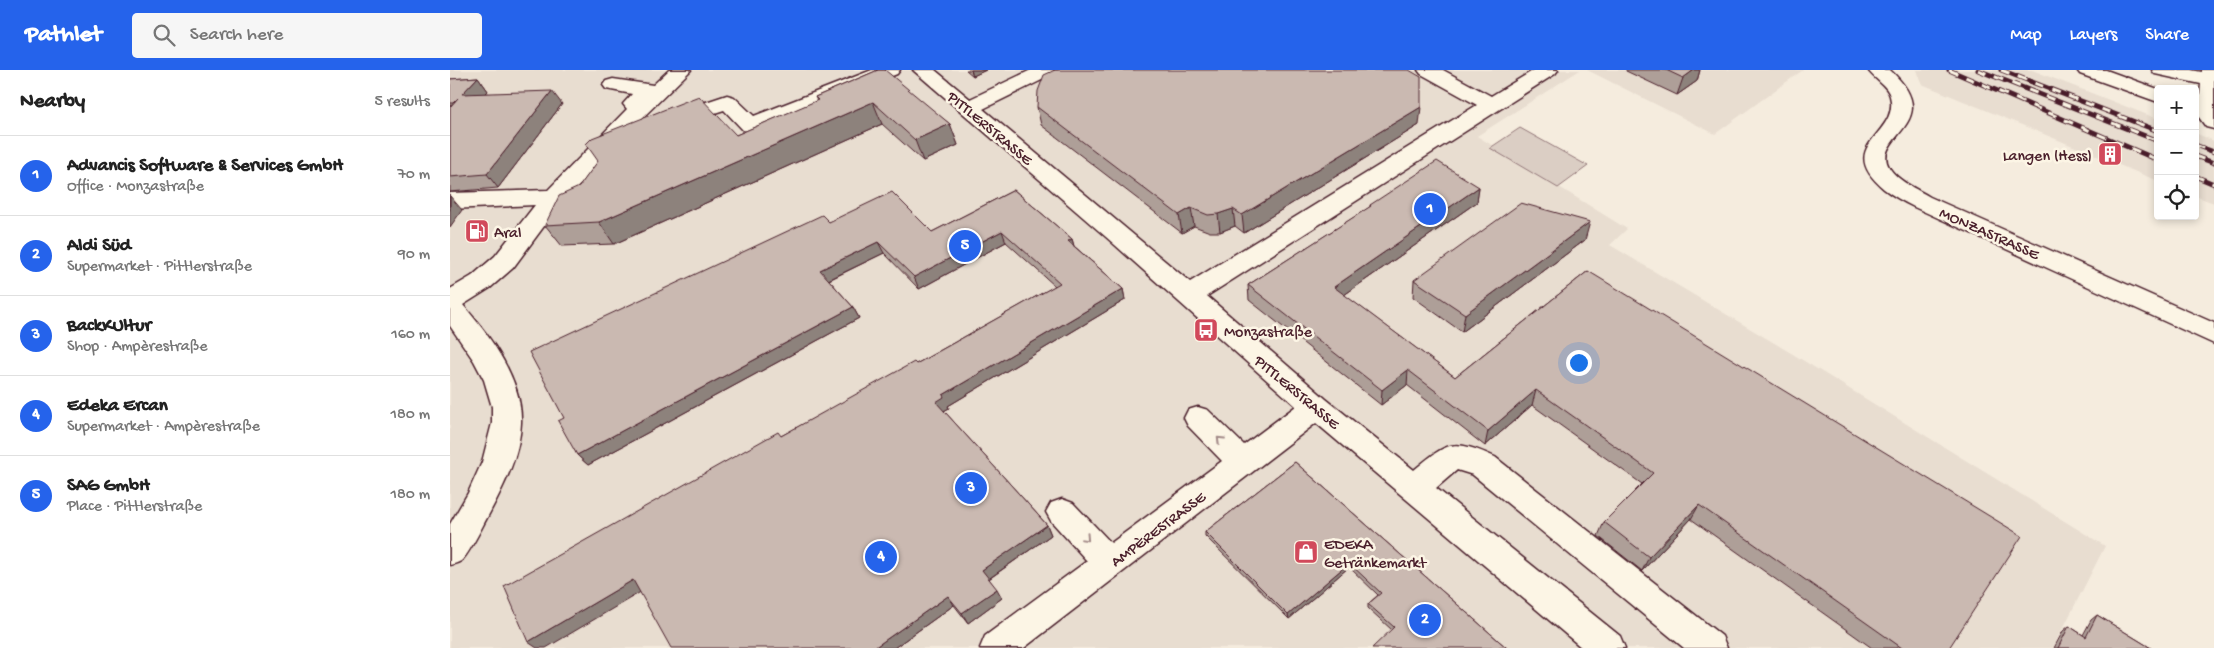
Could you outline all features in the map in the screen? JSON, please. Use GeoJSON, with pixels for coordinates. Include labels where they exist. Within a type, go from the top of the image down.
{"type":"FeatureCollection","features":[{"type":"Feature","properties":{"kind":"street"},"geometry":{"type":"LineString","coordinates":[[640,88],[661,70]]}},
{"type":"Feature","properties":{"kind":"street"},"geometry":{"type":"LineString","coordinates":[[450,301],[481,282],[504,262],[562,190],[624,123],[681,70]]}},
{"type":"Feature","properties":{"kind":"street"},"geometry":{"type":"LineString","coordinates":[[696,114],[727,101],[751,125],[890,70]]}},
{"type":"Feature","properties":{"kind":"street","name":"PITTLERSTRASSE"},"geometry":{"type":"LineString","coordinates":[[923,70],[1115,231],[1316,406],[1608,648]]}},
{"type":"Feature","properties":{"kind":"street"},"geometry":{"type":"LineString","coordinates":[[968,108],[1047,70]]}},
{"type":"Feature","properties":{"kind":"street"},"geometry":{"type":"LineString","coordinates":[[1428,70],[1492,104]]}},
{"type":"Feature","properties":{"kind":"street"},"geometry":{"type":"LineString","coordinates":[[1188,296],[1548,70]]}},
{"type":"Feature","properties":{"kind":"street","name":"MONZASTRASSE"},"geometry":{"type":"LineString","coordinates":[[1878,70],[1901,96],[1903,107],[1901,117],[1877,146],[1875,161],[1881,174],[1891,184],[1922,202],[2214,334]]}},
{"type":"Feature","properties":{"kind":"street"},"geometry":{"type":"LineString","coordinates":[[2087,70],[2154,95]]}},
{"type":"Feature","properties":{"kind":"street"},"geometry":{"type":"LineString","coordinates":[[2162,70],[2213,77],[2206,116]]}},
{"type":"Feature","properties":{"kind":"street"},"geometry":{"type":"LineString","coordinates":[[562,190],[576,166],[649,90],[613,85]]}},
{"type":"Feature","properties":{"kind":"street"},"geometry":{"type":"LineString","coordinates":[[450,201],[562,190]]}},
{"type":"Feature","properties":{"kind":"street"},"geometry":{"type":"LineString","coordinates":[[450,308],[462,342],[499,386],[506,409],[505,431],[500,453],[491,476],[475,509],[450,551]]}},
{"type":"Feature","properties":{"kind":"street","name":"AMPÈRESTRASSE"},"geometry":{"type":"LineString","coordinates":[[996,648],[1110,564],[1316,406]]}},
{"type":"Feature","properties":{"kind":"street"},"geometry":{"type":"LineString","coordinates":[[1198,418],[1243,463]]}},
{"type":"Feature","properties":{"kind":"street"},"geometry":{"type":"LineString","coordinates":[[1415,488],[1451,457],[1471,460],[1484,466],[1710,648]]}},
{"type":"Feature","properties":{"kind":"street"},"geometry":{"type":"LineString","coordinates":[[1062,512],[1110,564]]}},
{"type":"Feature","properties":{"kind":"shaded area"},"geometry":{"type":"Polygon","coordinates":[[[450,70],[1580,70],[1477,136],[1627,229],[1610,245],[1791,353],[2105,546],[2053,648],[450,648],[450,70]]]}},
{"type":"Feature","properties":{"kind":"shaded area"},"geometry":{"type":"Polygon","coordinates":[[[1587,70],[1803,70],[1715,134],[1587,70]]]}},
{"type":"Feature","properties":{"kind":"shaded area"},"geometry":{"type":"Polygon","coordinates":[[[1917,70],[2032,70],[2154,117],[2154,179],[1922,84],[1917,70]]]}},
{"type":"Feature","properties":{"kind":"shaded area"},"geometry":{"type":"Polygon","coordinates":[[[1520,128],[1588,166],[1558,188],[1490,148],[1520,128]]]}},
{"type":"Feature","properties":{"kind":"shaded area"},"geometry":{"type":"Polygon","coordinates":[[[2199,135],[2214,141],[2214,203],[2199,197],[2199,135]]]}},
{"type":"Feature","properties":{"kind":"building"},"geometry":{"type":"Polygon","coordinates":[[[878,70],[885,70],[950,124],[915,140],[873,102],[599,222],[545,225],[559,196],[579,187],[598,161],[586,144],[592,138],[699,96],[736,135],[818,100],[815,97],[878,70]]]}},
{"type":"Feature","properties":{"kind":"building"},"geometry":{"type":"Polygon","coordinates":[[[1055,70],[1409,70],[1421,77],[1421,107],[1242,215],[1233,209],[1208,215],[1191,208],[1179,215],[1037,107],[1038,91],[1044,75],[1055,70]]]}},
{"type":"Feature","properties":{"kind":"building"},"geometry":{"type":"Polygon","coordinates":[[[1666,70],[1694,70],[1683,78],[1666,70]]]}},
{"type":"Feature","properties":{"kind":"building"},"geometry":{"type":"Polygon","coordinates":[[[478,77],[462,94],[552,91],[487,174],[450,177],[450,107],[458,98],[453,103],[450,103],[450,79],[478,77]]]}},
{"type":"Feature","properties":{"kind":"building"},"geometry":{"type":"Polygon","coordinates":[[[1437,161],[1479,187],[1334,287],[1455,377],[1588,271],[2022,536],[1949,648],[1902,648],[1699,505],[1649,557],[1604,522],[1653,473],[1536,390],[1488,431],[1408,370],[1382,390],[1248,285],[1437,161]]]}},
{"type":"Feature","properties":{"kind":"building"},"geometry":{"type":"Polygon","coordinates":[[[1014,190],[1072,239],[1068,241],[1123,289],[943,395],[944,397],[936,402],[1047,525],[982,570],[997,589],[962,613],[948,596],[874,648],[671,648],[633,580],[528,642],[504,586],[778,432],[781,436],[914,362],[916,364],[1060,283],[1002,231],[914,277],[878,242],[820,270],[853,307],[577,455],[558,421],[564,418],[529,352],[822,215],[829,222],[892,192],[932,232],[1014,190]]]}},
{"type":"Feature","properties":{"kind":"building"},"geometry":{"type":"Polygon","coordinates":[[[1521,203],[1590,222],[1465,314],[1414,280],[1521,203]]]}},
{"type":"Feature","properties":{"kind":"building","name":"EDEKA Getränkemarkt"},"geometry":{"type":"Polygon","coordinates":[[[1295,462],[1507,648],[1372,648],[1394,627],[1368,604],[1381,593],[1349,563],[1288,615],[1205,532],[1295,462]]]}},
{"type":"Feature","properties":{"kind":"building"},"geometry":{"type":"Polygon","coordinates":[[[2097,615],[2151,648],[2058,648],[2069,626],[2086,637],[2097,615]]]}},
{"type":"Feature","properties":{"kind":"railway"},"geometry":{"type":"LineString","coordinates":[[1949,70],[2154,158]]}},
{"type":"Feature","properties":{"kind":"railway"},"geometry":{"type":"LineString","coordinates":[[1978,70],[2154,139]]}},
{"type":"Feature","properties":{"kind":"railway"},"geometry":{"type":"LineString","coordinates":[[2001,70],[2155,130]]}},
{"type":"Feature","properties":{"kind":"railway"},"geometry":{"type":"LineString","coordinates":[[2199,146],[2214,152]]}},
{"type":"Feature","properties":{"kind":"railway"},"geometry":{"type":"LineString","coordinates":[[2199,157],[2214,163]]}},
{"type":"Feature","properties":{"kind":"railway"},"geometry":{"type":"LineString","coordinates":[[2199,178],[2214,184]]}},
{"type":"Feature","properties":{"kind":"place","name":"Langen (Hess)"},"geometry":{"type":"Point","coordinates":[2110,154]}},
{"type":"Feature","properties":{"kind":"place","name":"Advancis Software & Services GmbH"},"geometry":{"type":"Point","coordinates":[1430,209]}},
{"type":"Feature","properties":{"kind":"place","name":"Aral"},"geometry":{"type":"Point","coordinates":[477,231]}},
{"type":"Feature","properties":{"kind":"place","name":"SAG GmbH"},"geometry":{"type":"Point","coordinates":[965,246]}},
{"type":"Feature","properties":{"kind":"place","name":"Monzastraße"},"geometry":{"type":"Point","coordinates":[1206,330]}},
{"type":"Feature","properties":{"kind":"place","name":"BackKUltur"},"geometry":{"type":"Point","coordinates":[971,488]}},
{"type":"Feature","properties":{"kind":"place","name":"EDEKA Getränkemarkt"},"geometry":{"type":"Point","coordinates":[1306,552]}},
{"type":"Feature","properties":{"kind":"place","name":"Edeka Ercan"},"geometry":{"type":"Point","coordinates":[881,557]}},
{"type":"Feature","properties":{"kind":"place","name":"Aldi Süd"},"geometry":{"type":"Point","coordinates":[1425,620]}}]}
